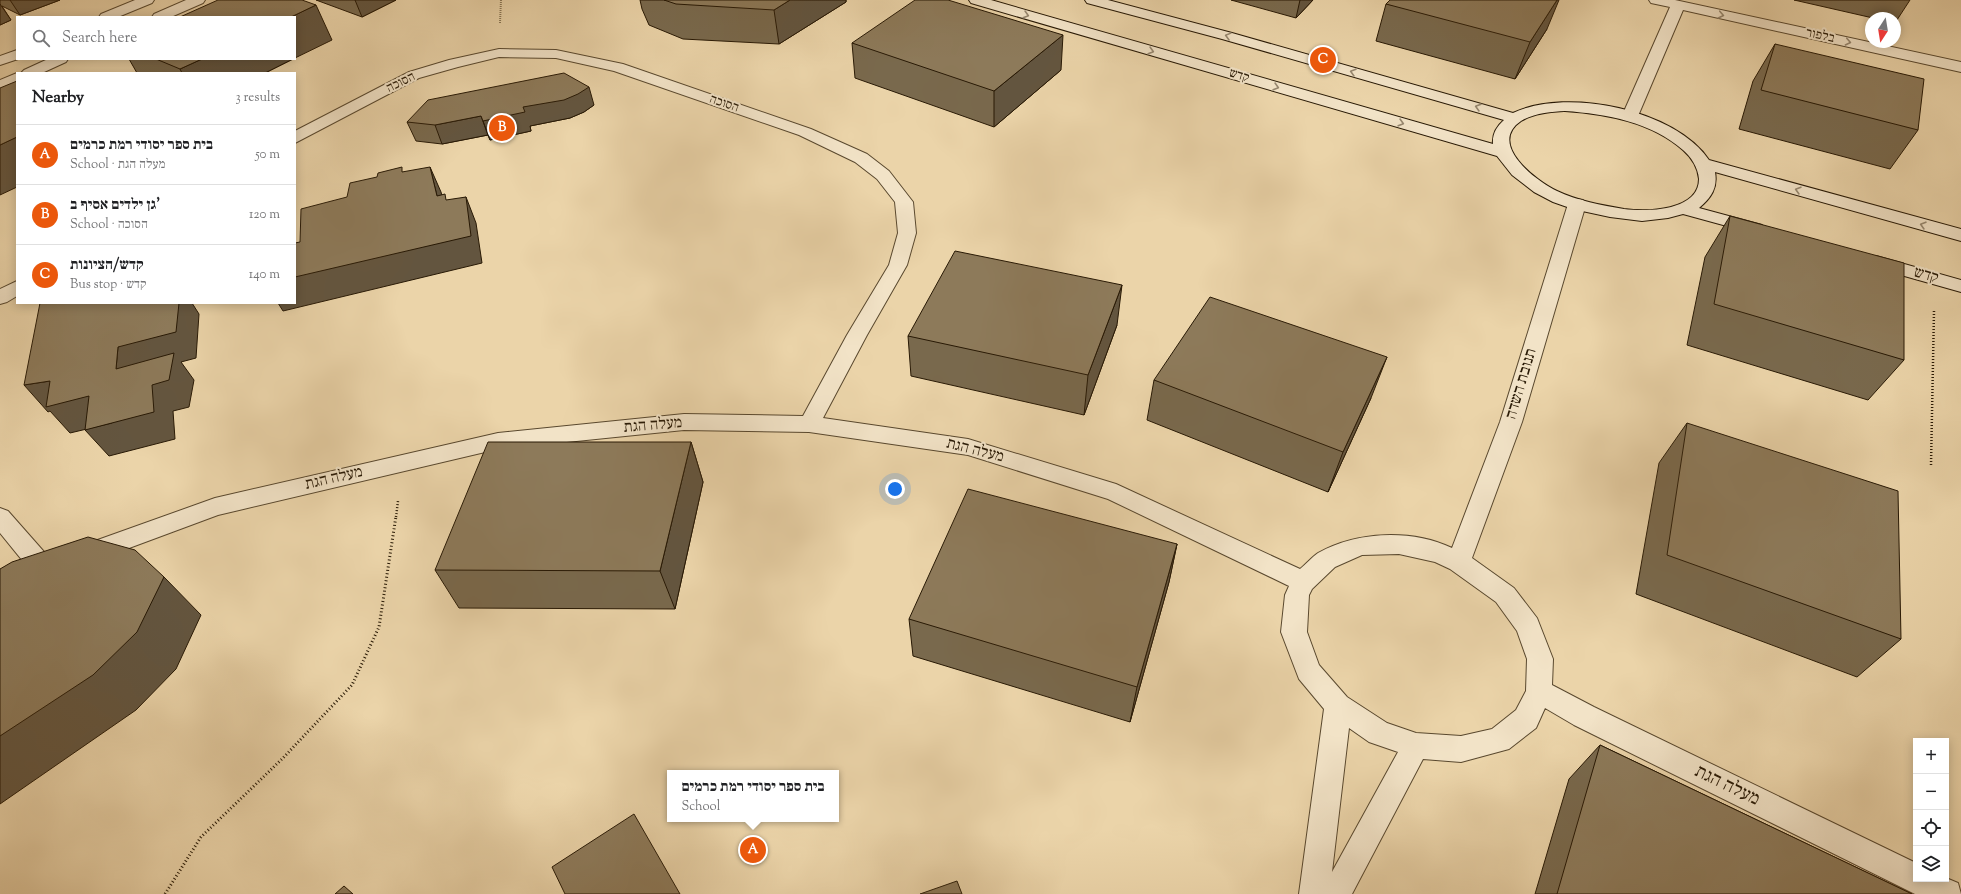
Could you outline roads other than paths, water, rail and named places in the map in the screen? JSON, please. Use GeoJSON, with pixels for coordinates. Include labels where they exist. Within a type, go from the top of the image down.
{"type":"FeatureCollection","features":[{"type":"Feature","properties":{"kind":"street"},"geometry":{"type":"LineString","coordinates":[[108,16],[147,0]]}},
{"type":"Feature","properties":{"kind":"street"},"geometry":{"type":"LineString","coordinates":[[160,16],[198,0]]}},
{"type":"Feature","properties":{"kind":"street","name":"קדש"},"geometry":{"type":"LineString","coordinates":[[976,0],[1503,152]]}},
{"type":"Feature","properties":{"kind":"street"},"geometry":{"type":"LineString","coordinates":[[1092,0],[1227,36],[1516,118]]}},
{"type":"Feature","properties":{"kind":"street","name":"בלפור"},"geometry":{"type":"LineString","coordinates":[[1656,0],[1961,67]]}},
{"type":"Feature","properties":{"kind":"street"},"geometry":{"type":"LineString","coordinates":[[1630,116],[1678,6]]}},
{"type":"Feature","properties":{"kind":"street","name":"הסוכה"},"geometry":{"type":"LineString","coordinates":[[296,137],[414,75],[454,63],[499,53],[556,54],[618,67],[805,132],[861,158],[883,175],[904,202],[907,233],[898,265],[857,335],[809,424]]}},
{"type":"Feature","properties":{"kind":"street"},"geometry":{"type":"LineString","coordinates":[[0,61],[16,54]]}},
{"type":"Feature","properties":{"kind":"street"},"geometry":{"type":"LineString","coordinates":[[31,72],[59,60]]}},
{"type":"Feature","properties":{"kind":"street"},"geometry":{"type":"LineString","coordinates":[[0,85],[16,78]]}},
{"type":"Feature","properties":{"kind":"street"},"geometry":{"type":"LineString","coordinates":[[1565,106],[1597,108],[1630,116],[1662,129],[1687,145],[1704,164],[1709,182],[1702,197],[1684,209],[1662,214],[1635,215],[1606,212],[1577,204],[1550,194],[1529,181],[1512,166],[1503,152],[1501,139],[1506,127],[1516,118],[1537,109],[1565,106]]}},
{"type":"Feature","properties":{"kind":"street"},"geometry":{"type":"LineString","coordinates":[[1704,164],[1961,235]]}},
{"type":"Feature","properties":{"kind":"street","name":"תנובת השדה"},"geometry":{"type":"LineString","coordinates":[[1460,562],[1511,422],[1577,204]]}},
{"type":"Feature","properties":{"kind":"street"},"geometry":{"type":"LineString","coordinates":[[1684,209],[1776,234]]}},
{"type":"Feature","properties":{"kind":"street","name":"קדש"},"geometry":{"type":"LineString","coordinates":[[1861,258],[1961,286]]}},
{"type":"Feature","properties":{"kind":"street"},"geometry":{"type":"LineString","coordinates":[[0,298],[16,288]]}},
{"type":"Feature","properties":{"kind":"street","name":"מעלה הגת"},"geometry":{"type":"LineString","coordinates":[[0,517],[35,574],[215,507],[498,441],[684,422],[809,424],[968,447],[1116,493],[1303,582]]}},
{"type":"Feature","properties":{"kind":"street"},"geometry":{"type":"LineString","coordinates":[[1399,544],[1440,553],[1460,562],[1505,595],[1528,626],[1540,659],[1539,691],[1526,719],[1499,740],[1461,749],[1416,746],[1378,733],[1338,706],[1308,671],[1294,632],[1297,595],[1303,582],[1326,560],[1360,546],[1399,544]]}},
{"type":"Feature","properties":{"kind":"street","name":"מעלה הגת"},"geometry":{"type":"LineString","coordinates":[[1539,691],[1584,716],[1913,878]]}},
{"type":"Feature","properties":{"kind":"street"},"geometry":{"type":"LineString","coordinates":[[1314,894],[1338,706]]}},
{"type":"Feature","properties":{"kind":"street"},"geometry":{"type":"LineString","coordinates":[[1336,894],[1416,746]]}},
{"type":"Feature","properties":{"kind":"street","name":"מעלה הגת"},"geometry":{"type":"LineString","coordinates":[[1922,882],[1947,894]]}},
{"type":"Feature","properties":{"kind":"place","name":"קדש/הציונות"},"geometry":{"type":"Point","coordinates":[1323,60]}},
{"type":"Feature","properties":{"kind":"place","name":"גן ילדים אסיף ב'"},"geometry":{"type":"Point","coordinates":[502,128]}},
{"type":"Feature","properties":{"kind":"place","name":"בית ספר יסודי רמת כרמים"},"geometry":{"type":"Point","coordinates":[753,850]}}]}
